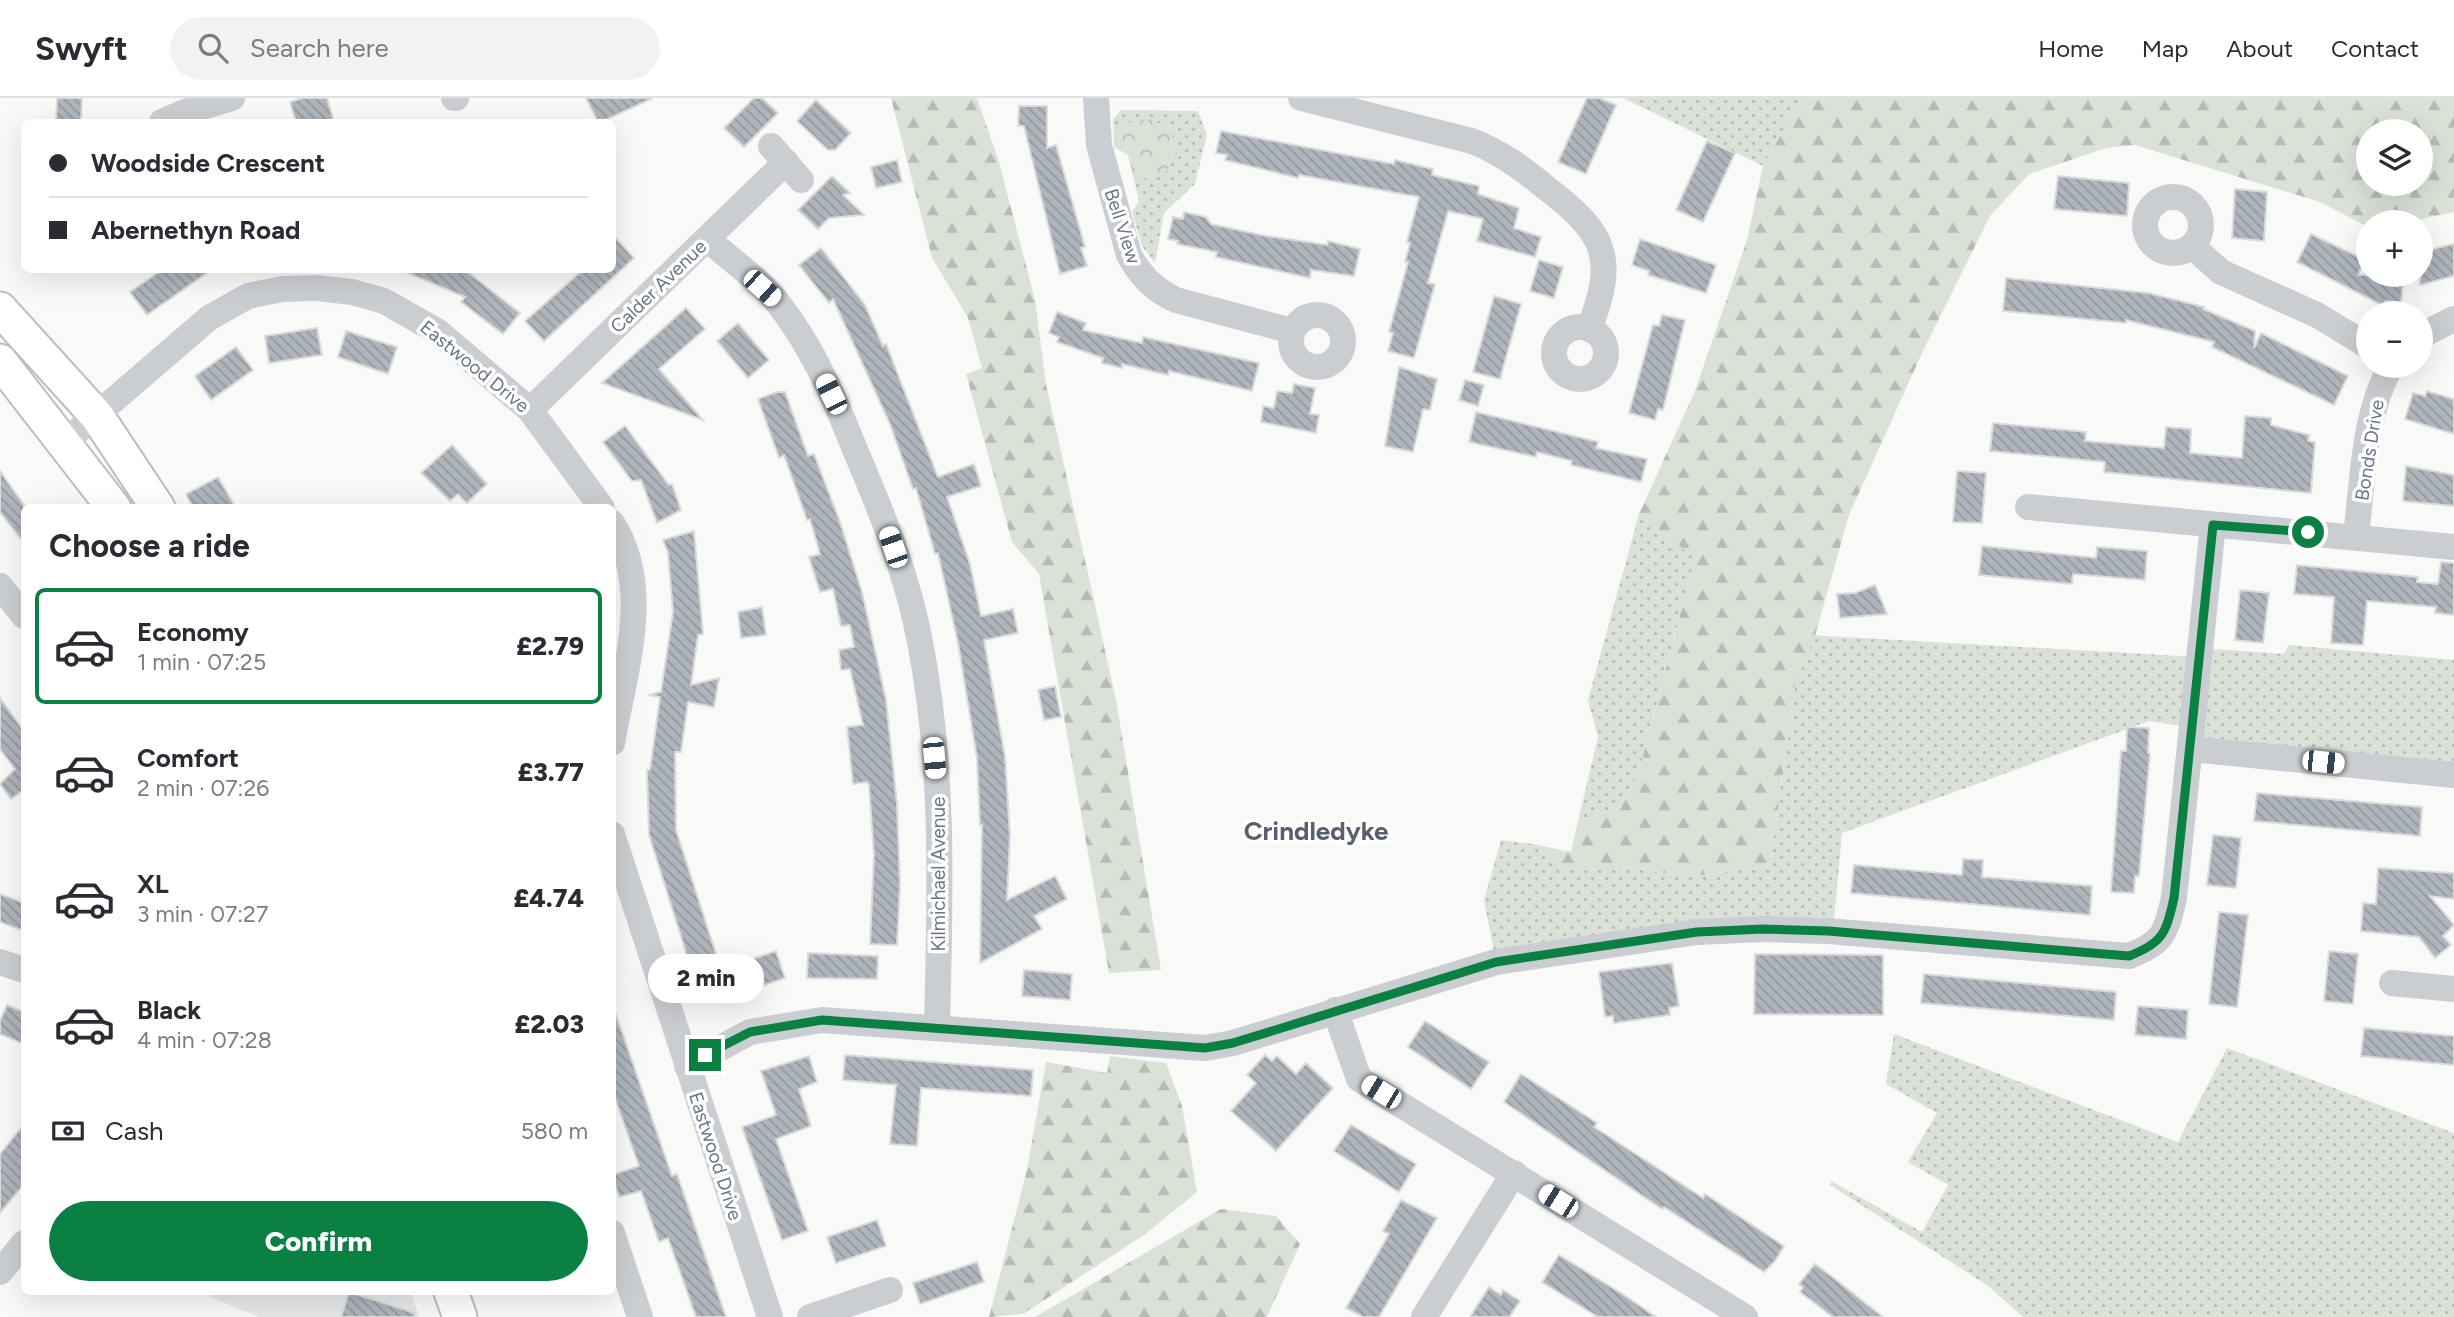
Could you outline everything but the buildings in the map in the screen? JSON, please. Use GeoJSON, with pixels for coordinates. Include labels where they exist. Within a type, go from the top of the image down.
{"type":"FeatureCollection","features":[{"type":"Feature","properties":{"kind":"main road"},"geometry":{"type":"LineString","coordinates":[[0,309],[97,416],[155,504]]}},
{"type":"Feature","properties":{"kind":"main road"},"geometry":{"type":"LineString","coordinates":[[0,360],[111,504]]}},
{"type":"Feature","properties":{"kind":"main road"},"geometry":{"type":"LineString","coordinates":[[452,1295],[460,1317]]}},
{"type":"Feature","properties":{"kind":"street"},"geometry":{"type":"LineString","coordinates":[[169,119],[232,98]]}},
{"type":"Feature","properties":{"kind":"street","name":"Bell View"},"geometry":{"type":"LineString","coordinates":[[1096,98],[1099,145],[1129,255],[1138,271],[1161,293],[1176,300],[1292,331]]}},
{"type":"Feature","properties":{"kind":"street"},"geometry":{"type":"LineString","coordinates":[[1301,98],[1472,141],[1497,152],[1577,211],[1591,226],[1604,268],[1603,287],[1589,329]]}},
{"type":"Feature","properties":{"kind":"street","name":"Calder Avenue"},"geometry":{"type":"LineString","coordinates":[[530,410],[786,163]]}},
{"type":"Feature","properties":{"kind":"street","name":"Kilmichael Avenue"},"geometry":{"type":"LineString","coordinates":[[708,239],[780,305],[811,355],[840,413],[877,502],[908,593],[920,642],[930,708],[941,834],[937,1027]]}},
{"type":"Feature","properties":{"kind":"street"},"geometry":{"type":"LineString","coordinates":[[2192,246],[2221,272],[2317,315],[2356,339]]}},
{"type":"Feature","properties":{"kind":"street","name":"Eastwood Drive"},"geometry":{"type":"LineString","coordinates":[[65,442],[209,318],[248,296],[282,289],[317,288],[352,292],[384,301],[438,331],[530,410],[599,504]]}},
{"type":"Feature","properties":{"kind":"street"},"geometry":{"type":"LineString","coordinates":[[2433,330],[2454,320]]}},
{"type":"Feature","properties":{"kind":"street","name":"Bonds Drive"},"geometry":{"type":"LineString","coordinates":[[2356,536],[2370,424],[2384,378]]}},
{"type":"Feature","properties":{"kind":"street"},"geometry":{"type":"LineString","coordinates":[[2028,507],[2454,547]]}},
{"type":"Feature","properties":{"kind":"street"},"geometry":{"type":"LineString","coordinates":[[687,1066],[750,1032],[822,1020],[1205,1048],[1233,1043],[1496,962],[1615,942],[1735,929],[1833,931],[2129,956],[2149,948],[2162,938],[2169,922],[2192,749],[2213,525]]}},
{"type":"Feature","properties":{"kind":"street"},"geometry":{"type":"LineString","coordinates":[[616,534],[631,575],[633,607],[633,628],[616,721]]}},
{"type":"Feature","properties":{"kind":"street"},"geometry":{"type":"LineString","coordinates":[[0,586],[21,612]]}},
{"type":"Feature","properties":{"kind":"street"},"geometry":{"type":"LineString","coordinates":[[2192,749],[2454,775]]}},
{"type":"Feature","properties":{"kind":"street","name":"Eastwood Drive"},"geometry":{"type":"LineString","coordinates":[[616,846],[770,1317]]}},
{"type":"Feature","properties":{"kind":"street"},"geometry":{"type":"LineString","coordinates":[[0,962],[21,969]]}},
{"type":"Feature","properties":{"kind":"street"},"geometry":{"type":"LineString","coordinates":[[2392,983],[2454,989]]}},
{"type":"Feature","properties":{"kind":"street"},"geometry":{"type":"LineString","coordinates":[[1335,1010],[1359,1079],[1745,1317]]}},
{"type":"Feature","properties":{"kind":"street"},"geometry":{"type":"LineString","coordinates":[[1424,1317],[1514,1173]]}},
{"type":"Feature","properties":{"kind":"street"},"geometry":{"type":"LineString","coordinates":[[616,1245],[640,1317]]}},
{"type":"Feature","properties":{"kind":"street"},"geometry":{"type":"LineString","coordinates":[[0,1272],[21,1247]]}},
{"type":"Feature","properties":{"kind":"street"},"geometry":{"type":"LineString","coordinates":[[810,1317],[890,1290]]}},
{"type":"Feature","properties":{"kind":"shaded area"},"geometry":{"type":"Polygon","coordinates":[[[412,1295],[419,1317],[259,1317],[210,1297],[412,1295]]]}},
{"type":"Feature","properties":{"kind":"green space"},"geometry":{"type":"Polygon","coordinates":[[[891,98],[977,98],[999,162],[1035,300],[1046,384],[1116,700],[1161,970],[1109,973],[1039,574],[1012,542],[966,374],[982,368],[968,318],[932,258],[891,98]]]}},
{"type":"Feature","properties":{"kind":"green space"},"geometry":{"type":"Polygon","coordinates":[[[1623,98],[1802,98],[1763,166],[1623,98]]]}},
{"type":"Feature","properties":{"kind":"green space"},"geometry":{"type":"Polygon","coordinates":[[[1802,98],[2454,98],[2454,212],[2433,217],[2433,210],[2356,210],[2356,221],[2320,202],[2135,145],[2106,148],[2029,174],[1990,216],[1922,353],[1849,515],[1815,636],[1795,685],[1770,866],[1687,877],[1614,864],[1591,871],[1554,866],[1533,844],[1571,852],[1578,821],[1618,809],[1638,775],[1695,558],[1639,514],[1695,391],[1747,240],[1763,166],[1802,98]]]}},
{"type":"Feature","properties":{"kind":"green space"},"geometry":{"type":"Polygon","coordinates":[[[1121,110],[1198,111],[1207,135],[1195,184],[1164,213],[1155,263],[1142,246],[1132,212],[1139,201],[1128,155],[1114,147],[1113,119],[1121,110]]]}},
{"type":"Feature","properties":{"kind":"green space"},"geometry":{"type":"Polygon","coordinates":[[[1153,119],[1171,131],[1177,153],[1165,173],[1142,179],[1133,174],[1128,155],[1117,148],[1115,135],[1131,122],[1153,119]]]}},
{"type":"Feature","properties":{"kind":"green space"},"geometry":{"type":"Polygon","coordinates":[[[1639,514],[1695,558],[1638,775],[1618,809],[1578,821],[1598,737],[1588,700],[1639,514]]]}},
{"type":"Feature","properties":{"kind":"green space"},"geometry":{"type":"Polygon","coordinates":[[[1809,635],[2199,657],[2200,648],[2284,654],[2289,645],[2454,660],[2454,775],[2191,749],[2193,728],[2149,721],[1842,833],[1833,931],[1496,962],[1484,900],[1501,840],[1533,844],[1554,866],[1591,871],[1613,864],[1687,877],[1770,866],[1795,685],[1809,635]]]}},
{"type":"Feature","properties":{"kind":"green space"},"geometry":{"type":"Polygon","coordinates":[[[1894,1034],[2178,1142],[2227,1048],[2454,1133],[2454,1317],[2023,1317],[1987,1285],[1830,1185],[1831,1181],[1922,1232],[1948,1185],[1908,1162],[1937,1113],[1886,1084],[1894,1034]]]}},
{"type":"Feature","properties":{"kind":"green space"},"geometry":{"type":"Polygon","coordinates":[[[1110,1056],[1166,1063],[1182,1106],[1197,1192],[1144,1235],[1023,1314],[989,1317],[1027,1170],[1046,1062],[1107,1073],[1110,1056]]]}},
{"type":"Feature","properties":{"kind":"green space"},"geometry":{"type":"Polygon","coordinates":[[[1221,1209],[1276,1216],[1300,1244],[1267,1317],[1035,1317],[1221,1209]]]}},
{"type":"Feature","properties":{"kind":"district","name":"Crindledyke"},"geometry":{"type":"Point","coordinates":[1316,831]}},
{"type":"Feature","properties":{"kind":"route"},"geometry":{"type":"LineString","coordinates":[[705,1055],[750,1032],[822,1020],[1205,1048],[1233,1043],[1496,962],[1615,942],[1716,930],[1828,931],[2129,956],[2149,948],[2162,938],[2169,922],[2174,898],[2192,749],[2213,525],[2308,532]]}}]}
